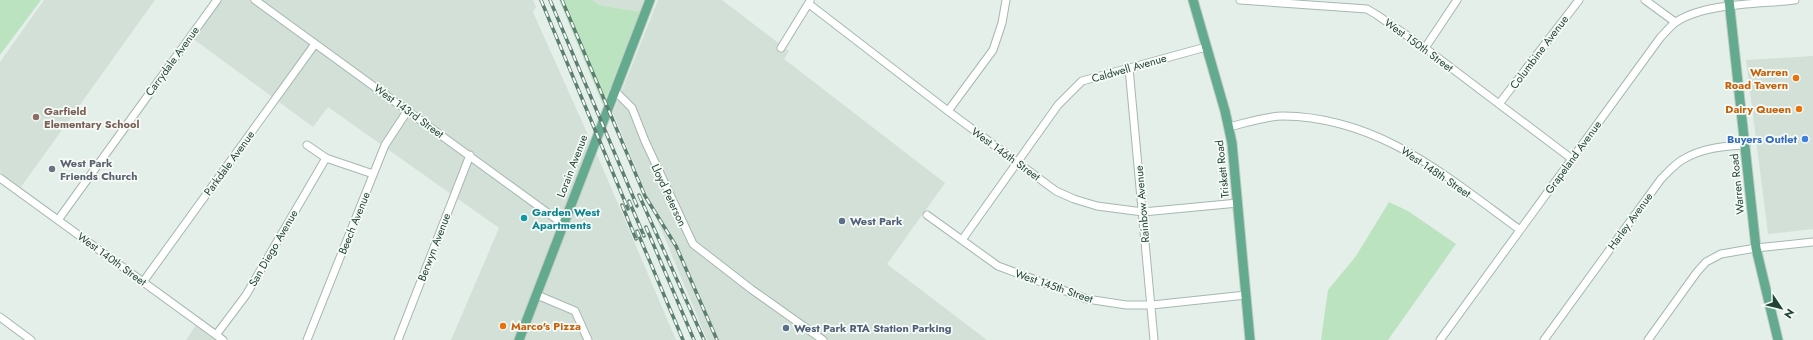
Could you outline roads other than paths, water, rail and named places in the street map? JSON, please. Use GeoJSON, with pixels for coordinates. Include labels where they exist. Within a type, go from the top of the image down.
{"type":"FeatureCollection","features":[{"type":"Feature","properties":{"kind":"main road","name":"Lorain Avenue"},"geometry":{"type":"LineString","coordinates":[[519,340],[614,90],[650,0]]}},
{"type":"Feature","properties":{"kind":"main road","name":"Triskett Road"},"geometry":{"type":"LineString","coordinates":[[1193,0],[1229,127],[1238,204],[1250,340]]}},
{"type":"Feature","properties":{"kind":"main road","name":"Warren Road"},"geometry":{"type":"LineString","coordinates":[[1730,3],[1756,248],[1778,340]]}},
{"type":"Feature","properties":{"kind":"street","name":"Carrydale Avenue"},"geometry":{"type":"LineString","coordinates":[[58,220],[217,0]]}},
{"type":"Feature","properties":{"kind":"street","name":"West 143rd Street"},"geometry":{"type":"LineString","coordinates":[[255,0],[563,224]]}},
{"type":"Feature","properties":{"kind":"street"},"geometry":{"type":"LineString","coordinates":[[948,111],[993,50],[1002,23],[1006,0]]}},
{"type":"Feature","properties":{"kind":"street","name":"West 150th Street"},"geometry":{"type":"LineString","coordinates":[[1240,0],[1367,9],[1425,48],[1572,159]]}},
{"type":"Feature","properties":{"kind":"street"},"geometry":{"type":"LineString","coordinates":[[1425,48],[1457,0]]}},
{"type":"Feature","properties":{"kind":"street","name":"Columbine Avenue"},"geometry":{"type":"LineString","coordinates":[[1500,104],[1579,0]]}},
{"type":"Feature","properties":{"kind":"street"},"geometry":{"type":"LineString","coordinates":[[1645,0],[1675,22]]}},
{"type":"Feature","properties":{"kind":"street","name":"Grapeland Avenue"},"geometry":{"type":"LineString","coordinates":[[1440,340],[1660,38],[1675,22],[1695,13],[1730,3],[1794,0]]}},
{"type":"Feature","properties":{"kind":"street"},"geometry":{"type":"LineString","coordinates":[[781,48],[810,2]]}},
{"type":"Feature","properties":{"kind":"street","name":"West 146th Street"},"geometry":{"type":"LineString","coordinates":[[810,2],[948,111],[1056,191],[1074,199],[1114,209],[1143,212],[1238,204]]}},
{"type":"Feature","properties":{"kind":"street","name":"Parkdale Avenue"},"geometry":{"type":"LineString","coordinates":[[142,282],[315,44]]}},
{"type":"Feature","properties":{"kind":"street","name":"Caldwell Avenue"},"geometry":{"type":"LineString","coordinates":[[962,240],[1058,106],[1082,81],[1206,47]]}},
{"type":"Feature","properties":{"kind":"street","name":"Rainbow Avenue"},"geometry":{"type":"LineString","coordinates":[[1129,68],[1152,305],[1154,340]]}},
{"type":"Feature","properties":{"kind":"street","name":"Lloyd Peterson"},"geometry":{"type":"LineString","coordinates":[[614,90],[632,108],[651,155],[693,244],[745,285],[823,340]]}},
{"type":"Feature","properties":{"kind":"street","name":"Beech Avenue"},"geometry":{"type":"LineString","coordinates":[[307,340],[385,145],[408,110]]}},
{"type":"Feature","properties":{"kind":"street","name":"West 148th Street"},"geometry":{"type":"LineString","coordinates":[[1229,127],[1281,116],[1323,119],[1374,134],[1414,154],[1520,230]]}},
{"type":"Feature","properties":{"kind":"street"},"geometry":{"type":"LineString","coordinates":[[307,145],[326,158],[374,174]]}},
{"type":"Feature","properties":{"kind":"street","name":"Harley Avenue"},"geometry":{"type":"LineString","coordinates":[[1544,340],[1661,179],[1682,160],[1698,153],[1717,147],[1746,145]]}},
{"type":"Feature","properties":{"kind":"street","name":"Berwyn Avenue"},"geometry":{"type":"LineString","coordinates":[[398,340],[470,155]]}},
{"type":"Feature","properties":{"kind":"street","name":"San Diego Avenue"},"geometry":{"type":"LineString","coordinates":[[209,340],[246,295],[326,158]]}},
{"type":"Feature","properties":{"kind":"street","name":"West 140th Street"},"geometry":{"type":"LineString","coordinates":[[0,178],[223,340]]}},
{"type":"Feature","properties":{"kind":"street","name":"West 145th Street"},"geometry":{"type":"LineString","coordinates":[[927,215],[998,266],[1087,298],[1126,305],[1152,305],[1246,295]]}},
{"type":"Feature","properties":{"kind":"street"},"geometry":{"type":"LineString","coordinates":[[1648,340],[1697,272],[1706,262],[1721,254],[1756,248],[1813,242]]}},
{"type":"Feature","properties":{"kind":"street"},"geometry":{"type":"LineString","coordinates":[[537,296],[576,311],[588,340]]}},
{"type":"Feature","properties":{"kind":"street"},"geometry":{"type":"LineString","coordinates":[[0,317],[31,340]]}},
{"type":"Feature","properties":{"kind":"railway"},"geometry":{"type":"LineString","coordinates":[[541,0],[628,209]]}},
{"type":"Feature","properties":{"kind":"railway"},"geometry":{"type":"LineString","coordinates":[[550,0],[637,206]]}},
{"type":"Feature","properties":{"kind":"railway"},"geometry":{"type":"LineString","coordinates":[[562,0],[645,196],[676,246],[717,340]]}},
{"type":"Feature","properties":{"kind":"railway"},"geometry":{"type":"LineString","coordinates":[[639,195],[704,340]]}},
{"type":"Feature","properties":{"kind":"railway"},"geometry":{"type":"LineString","coordinates":[[629,201],[644,236]]}},
{"type":"Feature","properties":{"kind":"railway"},"geometry":{"type":"LineString","coordinates":[[622,205],[636,239]]}},
{"type":"Feature","properties":{"kind":"railway"},"geometry":{"type":"LineString","coordinates":[[646,227],[694,340]]}},
{"type":"Feature","properties":{"kind":"railway"},"geometry":{"type":"LineString","coordinates":[[637,231],[683,340]]}},
{"type":"Feature","properties":{"kind":"place","name":"Warren Road Tavern"},"geometry":{"type":"Point","coordinates":[1796,78]}},
{"type":"Feature","properties":{"kind":"place","name":"Dairy Queen"},"geometry":{"type":"Point","coordinates":[1799,109]}},
{"type":"Feature","properties":{"kind":"place","name":"Garfield Elementary School"},"geometry":{"type":"Point","coordinates":[36,117]}},
{"type":"Feature","properties":{"kind":"place","name":"Buyers Outlet"},"geometry":{"type":"Point","coordinates":[1805,139]}},
{"type":"Feature","properties":{"kind":"place","name":"West Park Friends Church"},"geometry":{"type":"Point","coordinates":[52,169]}},
{"type":"Feature","properties":{"kind":"place","name":"Garden West Apartments"},"geometry":{"type":"Point","coordinates":[524,218]}},
{"type":"Feature","properties":{"kind":"place","name":"West Park"},"geometry":{"type":"Point","coordinates":[842,221]}},
{"type":"Feature","properties":{"kind":"place","name":"Marco's Pizza"},"geometry":{"type":"Point","coordinates":[503,326]}},
{"type":"Feature","properties":{"kind":"place","name":"West Park RTA Station Parking"},"geometry":{"type":"Point","coordinates":[786,328]}}]}
